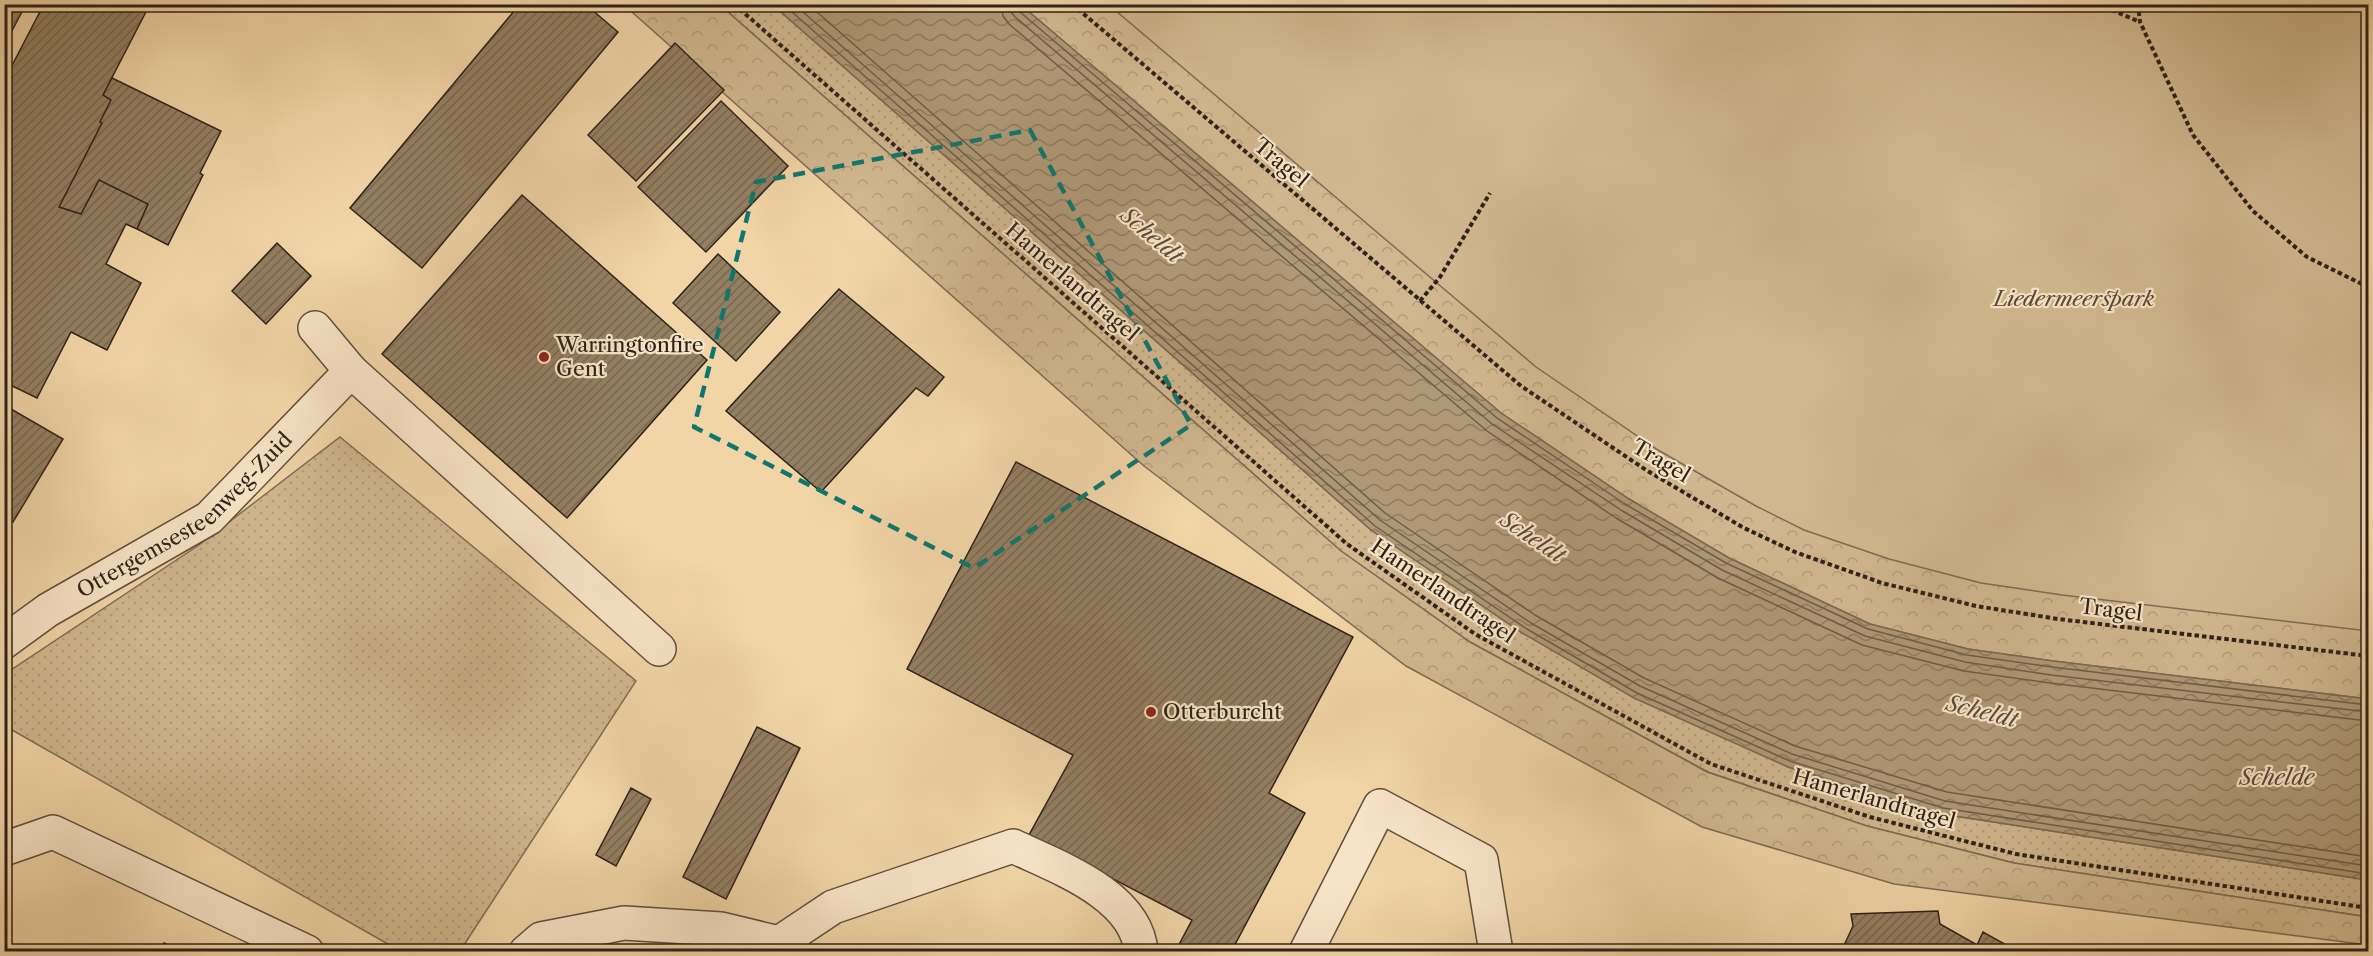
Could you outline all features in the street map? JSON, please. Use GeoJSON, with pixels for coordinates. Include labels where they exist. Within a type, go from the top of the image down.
{"type":"FeatureCollection","features":[{"type":"Feature","properties":{"kind":"street"},"geometry":{"type":"LineString","coordinates":[[315,328],[351,372],[659,649]]}},
{"type":"Feature","properties":{"kind":"street","name":"Ottergemsesteenweg-Zuid"},"geometry":{"type":"LineString","coordinates":[[4,642],[48,610],[209,518],[351,372]]}},
{"type":"Feature","properties":{"kind":"street"},"geometry":{"type":"LineString","coordinates":[[1306,951],[1380,806],[1481,860],[1496,951]]}},
{"type":"Feature","properties":{"kind":"street"},"geometry":{"type":"LineString","coordinates":[[4,849],[53,832],[307,951]]}},
{"type":"Feature","properties":{"kind":"street"},"geometry":{"type":"LineString","coordinates":[[526,951],[541,939],[624,923],[721,929],[787,947],[833,907],[1013,846],[1081,878],[1112,899],[1128,919],[1140,942],[1141,951]]}},
{"type":"Feature","properties":{"kind":"path","name":"Hamerlandtragel"},"geometry":{"type":"LineString","coordinates":[[734,4],[1347,544],[1475,634],[1712,764],[1870,818],[2016,854],[2368,908]]}},
{"type":"Feature","properties":{"kind":"path","name":"Tragel"},"geometry":{"type":"LineString","coordinates":[[1072,4],[1521,386],[1593,436],[1725,517],[1795,552],[1882,583],[1976,606],[2070,620],[2368,656]]}},
{"type":"Feature","properties":{"kind":"path"},"geometry":{"type":"LineString","coordinates":[[2098,4],[2140,22]]}},
{"type":"Feature","properties":{"kind":"path"},"geometry":{"type":"LineString","coordinates":[[2138,4],[2140,22],[2193,135],[2253,211],[2307,257],[2368,287]]}},
{"type":"Feature","properties":{"kind":"path"},"geometry":{"type":"LineString","coordinates":[[1420,301],[1440,277],[1490,193]]}},
{"type":"Feature","properties":{"kind":"path"},"geometry":{"type":"LineString","coordinates":[[2361,863],[2368,865]]}},
{"type":"Feature","properties":{"kind":"highlighted area"},"geometry":{"type":"Polygon","coordinates":[[[1030,130],[1191,425],[974,568],[694,427],[756,182],[1030,130]]]}},
{"type":"Feature","properties":{"kind":"green space"},"geometry":{"type":"Polygon","coordinates":[[[624,5],[720,5],[1341,551],[1470,642],[1707,772],[1867,826],[2014,863],[2368,917],[2368,945],[1894,884],[1702,827],[1406,666],[1144,466],[624,5]]]}},
{"type":"Feature","properties":{"kind":"green space"},"geometry":{"type":"Polygon","coordinates":[[[720,5],[773,5],[1371,530],[1524,634],[1788,767],[1942,814],[2368,880],[2368,917],[2014,863],[1867,826],[1708,772],[1470,642],[1341,551],[720,5]]]}},
{"type":"Feature","properties":{"kind":"green space","name":"Liedermeerspark"},"geometry":{"type":"Polygon","coordinates":[[[1021,5],[2299,5],[2368,233],[2368,699],[1968,649],[1870,624],[1729,558],[1629,499],[1501,413],[1021,5]]]}},
{"type":"Feature","properties":{"kind":"green space","name":"Liedermeerspark"},"geometry":{"type":"Polygon","coordinates":[[[1109,5],[2368,5],[2368,631],[2062,595],[1981,583],[1889,559],[1804,530],[1756,506],[1658,450],[1536,367],[1109,5]]]}},
{"type":"Feature","properties":{"kind":"green space"},"geometry":{"type":"Polygon","coordinates":[[[340,437],[636,681],[460,951],[400,951],[5,726],[5,674],[199,545],[340,437]]]}},
{"type":"Feature","properties":{"kind":"water","name":"Schelde"},"geometry":{"type":"Polygon","coordinates":[[[773,5],[1021,5],[1501,413],[1629,499],[1729,558],[1870,624],[1968,649],[2368,699],[2368,880],[1942,814],[1788,767],[1634,698],[1524,634],[1371,530],[773,5]]]}},
{"type":"Feature","properties":{"kind":"water"},"geometry":{"type":"Polygon","coordinates":[[[2368,9],[2368,116],[2363,102],[2368,9]]]}},
{"type":"Feature","properties":{"kind":"building"},"geometry":{"type":"Polygon","coordinates":[[[4,4],[26,4],[4,46],[4,4]]]}},
{"type":"Feature","properties":{"kind":"building"},"geometry":{"type":"Polygon","coordinates":[[[44,4],[150,4],[103,95],[111,100],[100,122],[102,123],[59,207],[81,214],[99,180],[148,204],[137,229],[126,224],[106,264],[141,283],[107,350],[71,332],[37,398],[4,382],[4,81],[44,4]]]}},
{"type":"Feature","properties":{"kind":"building"},"geometry":{"type":"Polygon","coordinates":[[[520,4],[585,4],[618,32],[422,268],[350,208],[520,4]]]}},
{"type":"Feature","properties":{"kind":"building"},"geometry":{"type":"Polygon","coordinates":[[[675,43],[724,90],[636,181],[588,135],[675,43]]]}},
{"type":"Feature","properties":{"kind":"building"},"geometry":{"type":"Polygon","coordinates":[[[112,78],[221,131],[200,173],[203,175],[168,245],[137,229],[148,204],[99,180],[81,214],[59,207],[102,123],[100,122],[111,100],[103,95],[112,78]]]}},
{"type":"Feature","properties":{"kind":"building"},"geometry":{"type":"Polygon","coordinates":[[[721,101],[788,166],[706,252],[638,187],[721,101]]]}},
{"type":"Feature","properties":{"kind":"building","name":"Warringtonfire Gent"},"geometry":{"type":"Polygon","coordinates":[[[522,195],[707,360],[567,518],[382,354],[522,195]]]}},
{"type":"Feature","properties":{"kind":"building"},"geometry":{"type":"Polygon","coordinates":[[[277,243],[311,276],[266,324],[232,291],[277,243]]]}},
{"type":"Feature","properties":{"kind":"building"},"geometry":{"type":"Polygon","coordinates":[[[718,254],[780,312],[736,361],[673,303],[718,254]]]}},
{"type":"Feature","properties":{"kind":"building"},"geometry":{"type":"Polygon","coordinates":[[[839,289],[944,377],[928,396],[916,388],[821,492],[726,411],[839,289]]]}},
{"type":"Feature","properties":{"kind":"building"},"geometry":{"type":"Polygon","coordinates":[[[4,405],[63,439],[13,522],[4,517],[4,405]]]}},
{"type":"Feature","properties":{"kind":"building","name":"Otterburcht"},"geometry":{"type":"Polygon","coordinates":[[[1016,462],[1353,637],[1269,793],[1305,813],[1231,952],[1175,952],[1192,920],[1029,835],[1073,755],[907,669],[1016,462]]]}},
{"type":"Feature","properties":{"kind":"building"},"geometry":{"type":"Polygon","coordinates":[[[757,727],[800,748],[726,899],[683,877],[757,727]]]}},
{"type":"Feature","properties":{"kind":"building"},"geometry":{"type":"Polygon","coordinates":[[[631,788],[651,799],[616,866],[596,855],[631,788]]]}},
{"type":"Feature","properties":{"kind":"building"},"geometry":{"type":"Polygon","coordinates":[[[1938,911],[1940,924],[1977,945],[1983,932],[2019,952],[1841,952],[1853,926],[1851,914],[1938,911]]]}},
{"type":"Feature","properties":{"kind":"building"},"geometry":{"type":"Polygon","coordinates":[[[164,943],[181,952],[159,952],[164,943]]]}},
{"type":"Feature","properties":{"kind":"place","name":"Warringtonfire Gent"},"geometry":{"type":"Point","coordinates":[544,357]}},
{"type":"Feature","properties":{"kind":"place","name":"Otterburcht"},"geometry":{"type":"Point","coordinates":[1151,712]}},
{"type":"Feature","properties":{"kind":"water label","name":"Scheldt"},"geometry":{"type":"Point","coordinates":[1152,235]}},
{"type":"Feature","properties":{"kind":"water label","name":"Scheldt"},"geometry":{"type":"Point","coordinates":[1533,537]}},
{"type":"Feature","properties":{"kind":"water label","name":"Scheldt"},"geometry":{"type":"Point","coordinates":[1982,711]}}]}
